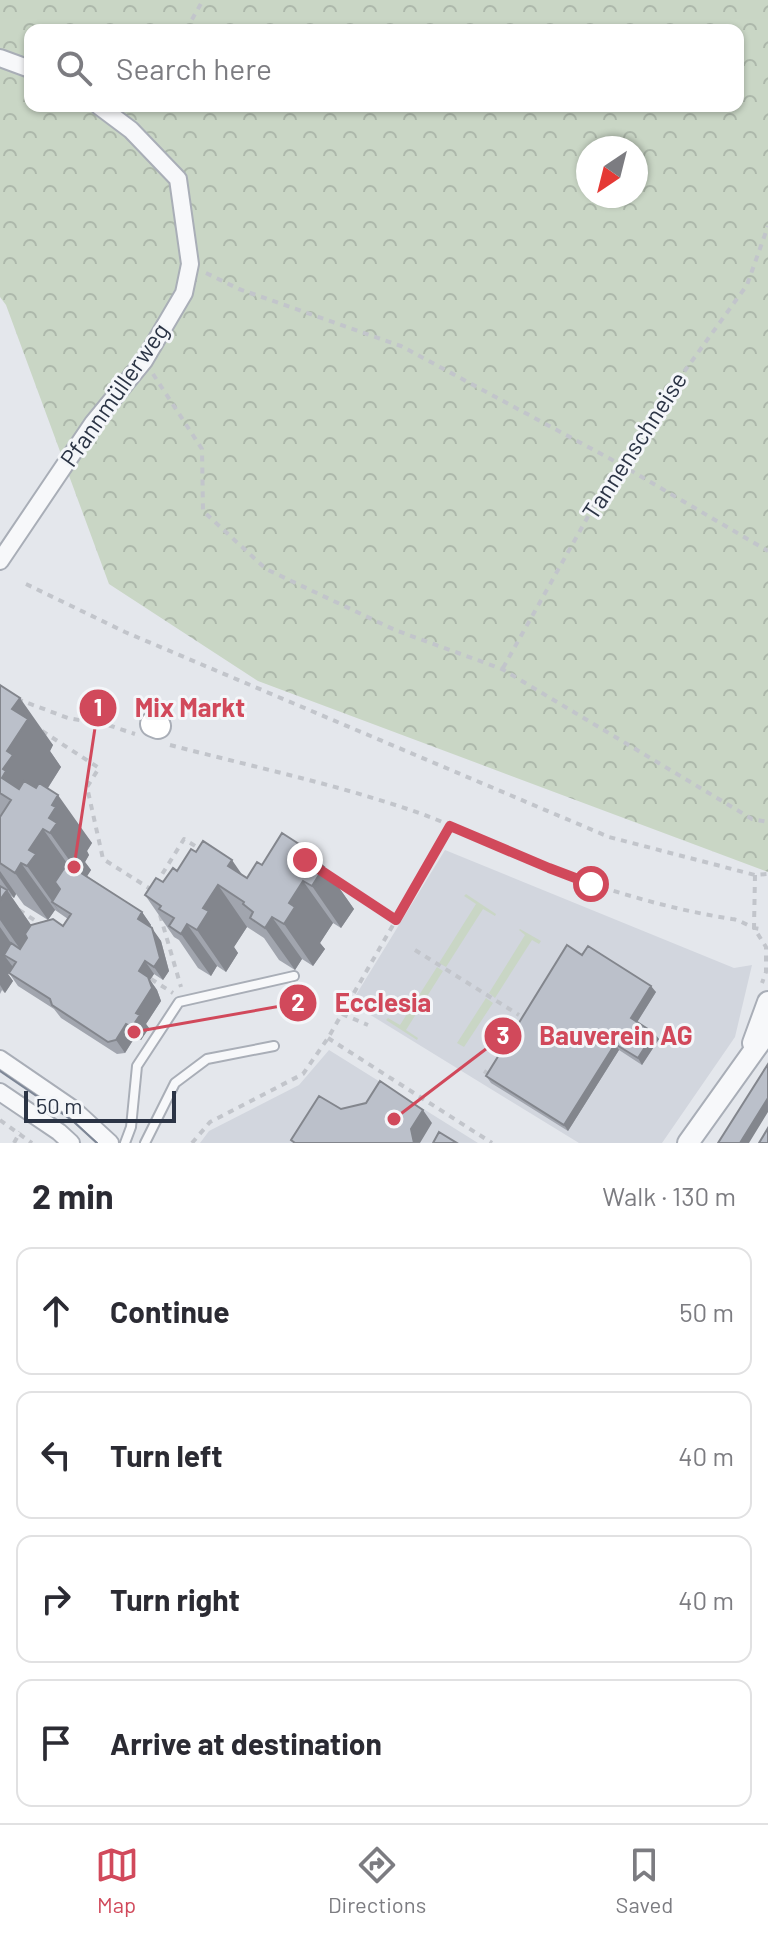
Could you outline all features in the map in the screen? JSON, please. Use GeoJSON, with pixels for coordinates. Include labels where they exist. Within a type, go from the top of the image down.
{"type":"FeatureCollection","features":[{"type":"Feature","properties":{"kind":"street"},"geometry":{"type":"LineString","coordinates":[[0,58],[24,67]]}},
{"type":"Feature","properties":{"kind":"street","name":"Pfannmüllerweg"},"geometry":{"type":"LineString","coordinates":[[0,561],[93,423],[144,361],[184,293],[190,264],[178,179],[131,130],[107,112]]}},
{"type":"Feature","properties":{"kind":"street"},"geometry":{"type":"LineString","coordinates":[[746,1060],[768,1002]]}},
{"type":"Feature","properties":{"kind":"street"},"geometry":{"type":"LineString","coordinates":[[688,1143],[768,1031]]}},
{"type":"Feature","properties":{"kind":"street"},"geometry":{"type":"LineString","coordinates":[[0,1059],[73,1109],[110,1143]]}},
{"type":"Feature","properties":{"kind":"street"},"geometry":{"type":"LineString","coordinates":[[0,1092],[71,1143]]}},
{"type":"Feature","properties":{"kind":"lane"},"geometry":{"type":"LineString","coordinates":[[125,1143],[131,1127],[137,1066],[179,1002],[294,976]]}},
{"type":"Feature","properties":{"kind":"lane"},"geometry":{"type":"LineString","coordinates":[[145,1143],[175,1083],[207,1059],[274,1046]]}},
{"type":"Feature","properties":{"kind":"path"},"geometry":{"type":"LineString","coordinates":[[189,24],[203,0]]}},
{"type":"Feature","properties":{"kind":"path","name":"Tannenschneise"},"geometry":{"type":"LineString","coordinates":[[502,669],[618,463],[747,285],[768,226]]}},
{"type":"Feature","properties":{"kind":"path"},"geometry":{"type":"LineString","coordinates":[[190,264],[239,289],[401,346],[618,463],[768,551]]}},
{"type":"Feature","properties":{"kind":"path"},"geometry":{"type":"LineString","coordinates":[[144,361],[202,449],[203,511],[266,569],[395,630],[502,669],[752,819],[768,822]]}},
{"type":"Feature","properties":{"kind":"path"},"geometry":{"type":"LineString","coordinates":[[26,584],[125,632],[609,837],[755,875],[768,874]]}},
{"type":"Feature","properties":{"kind":"path"},"geometry":{"type":"LineString","coordinates":[[14,698],[68,718],[155,733],[320,782],[422,814],[591,884],[658,904],[737,920],[757,929],[755,875]]}},
{"type":"Feature","properties":{"kind":"path"},"geometry":{"type":"LineString","coordinates":[[42,731],[99,768],[87,787],[103,859],[152,890],[184,839],[210,855]]}},
{"type":"Feature","properties":{"kind":"path"},"geometry":{"type":"LineString","coordinates":[[192,1143],[210,1122],[303,1074],[328,1038],[450,826]]}},
{"type":"Feature","properties":{"kind":"path"},"geometry":{"type":"LineString","coordinates":[[318,868],[396,920]]}},
{"type":"Feature","properties":{"kind":"path"},"geometry":{"type":"LineString","coordinates":[[156,904],[185,1001]]}},
{"type":"Feature","properties":{"kind":"path"},"geometry":{"type":"LineString","coordinates":[[11,905],[44,926]]}},
{"type":"Feature","properties":{"kind":"path"},"geometry":{"type":"LineString","coordinates":[[415,950],[519,1015]]}},
{"type":"Feature","properties":{"kind":"path"},"geometry":{"type":"LineString","coordinates":[[151,979],[185,1001]]}},
{"type":"Feature","properties":{"kind":"path"},"geometry":{"type":"LineString","coordinates":[[342,1014],[368,1025]]}},
{"type":"Feature","properties":{"kind":"path"},"geometry":{"type":"LineString","coordinates":[[328,1038],[492,1143]]}},
{"type":"Feature","properties":{"kind":"path"},"geometry":{"type":"LineString","coordinates":[[484,1071],[494,1078]]}},
{"type":"Feature","properties":{"kind":"path"},"geometry":{"type":"LineString","coordinates":[[0,1120],[32,1143]]}},
{"type":"Feature","properties":{"kind":"path"},"geometry":{"type":"LineString","coordinates":[[14,1143],[20,1132]]}},
{"type":"Feature","properties":{"kind":"shaded area"},"geometry":{"type":"Polygon","coordinates":[[[445,850],[734,968],[752,965],[735,1037],[662,1143],[579,1143],[351,1003],[445,850]]]}},
{"type":"Feature","properties":{"kind":"shaded area"},"geometry":{"type":"Polygon","coordinates":[[[329,1050],[478,1143],[200,1143],[209,1131],[299,1085],[329,1050]]]}},
{"type":"Feature","properties":{"kind":"green space"},"geometry":{"type":"Polygon","coordinates":[[[0,0],[768,0],[768,872],[258,681],[109,584],[6,305],[0,297],[0,0]]]}},
{"type":"Feature","properties":{"kind":"green space"},"geometry":{"type":"Polygon","coordinates":[[[466,894],[496,914],[483,909],[446,967],[439,963],[476,904],[464,896],[466,894]]]}},
{"type":"Feature","properties":{"kind":"green space"},"geometry":{"type":"Polygon","coordinates":[[[520,929],[541,941],[539,944],[532,940],[495,998],[489,993],[525,935],[520,929]]]}},
{"type":"Feature","properties":{"kind":"green space"},"geometry":{"type":"Polygon","coordinates":[[[437,967],[443,971],[406,1030],[417,1040],[386,1020],[388,1018],[400,1025],[437,967]]]}},
{"type":"Feature","properties":{"kind":"green space"},"geometry":{"type":"Polygon","coordinates":[[[486,998],[493,1003],[464,1047],[457,1043],[486,998]]]}},
{"type":"Feature","properties":{"kind":"building"},"geometry":{"type":"Polygon","coordinates":[[[0,685],[20,698],[12,709],[28,719],[7,751],[13,755],[3,769],[6,771],[2,778],[19,789],[24,781],[36,788],[39,783],[58,795],[52,805],[56,807],[49,818],[57,823],[50,833],[43,829],[29,850],[36,854],[27,866],[21,863],[15,873],[0,863],[0,817],[11,800],[0,793],[0,685]]]}},
{"type":"Feature","properties":{"kind":"building"},"geometry":{"type":"Polygon","coordinates":[[[282,833],[316,855],[313,860],[324,867],[312,886],[303,881],[289,903],[295,907],[284,924],[272,917],[265,928],[250,918],[253,912],[244,902],[218,885],[203,908],[209,911],[197,930],[187,924],[181,934],[169,926],[174,918],[145,895],[156,878],[163,882],[173,868],[177,871],[191,849],[196,852],[203,841],[232,860],[228,866],[247,878],[257,862],[262,865],[282,833]]]}},
{"type":"Feature","properties":{"kind":"building"},"geometry":{"type":"Polygon","coordinates":[[[67,864],[142,912],[138,919],[152,928],[160,958],[154,967],[145,961],[139,971],[148,977],[152,988],[136,1013],[140,1015],[132,1027],[126,1024],[116,1040],[108,1042],[9,973],[16,962],[4,955],[11,943],[20,949],[31,925],[53,919],[63,926],[71,914],[52,902],[60,889],[55,882],[67,864]]]}},
{"type":"Feature","properties":{"kind":"building"},"geometry":{"type":"Polygon","coordinates":[[[0,886],[7,890],[0,900],[0,886]]]}},
{"type":"Feature","properties":{"kind":"building"},"geometry":{"type":"Polygon","coordinates":[[[567,945],[582,955],[588,946],[651,986],[631,1018],[654,1033],[638,1058],[615,1044],[564,1125],[486,1076],[567,945]]]}},
{"type":"Feature","properties":{"kind":"building"},"geometry":{"type":"Polygon","coordinates":[[[768,1064],[768,1098],[740,1143],[718,1143],[768,1064]]]}},
{"type":"Feature","properties":{"kind":"building"},"geometry":{"type":"Polygon","coordinates":[[[380,1081],[423,1110],[411,1129],[414,1143],[295,1143],[291,1140],[319,1096],[341,1109],[366,1103],[380,1081]]]}},
{"type":"Feature","properties":{"kind":"building"},"geometry":{"type":"Polygon","coordinates":[[[768,1128],[768,1143],[759,1143],[768,1128]]]}},
{"type":"Feature","properties":{"kind":"building"},"geometry":{"type":"Polygon","coordinates":[[[439,1132],[457,1143],[433,1143],[439,1132]]]}},
{"type":"Feature","properties":{"kind":"tram line"},"geometry":{"type":"LineString","coordinates":[[0,1071],[73,1121],[97,1143]]}},
{"type":"Feature","properties":{"kind":"place","name":"Mix Markt"},"geometry":{"type":"Point","coordinates":[74,867]}},
{"type":"Feature","properties":{"kind":"place","name":"Ecclesia"},"geometry":{"type":"Point","coordinates":[134,1032]}},
{"type":"Feature","properties":{"kind":"place","name":"Bauverein AG"},"geometry":{"type":"Point","coordinates":[394,1119]}},
{"type":"Feature","properties":{"kind":"route"},"geometry":{"type":"LineString","coordinates":[[305,860],[396,920],[450,826],[591,884]]}}]}
